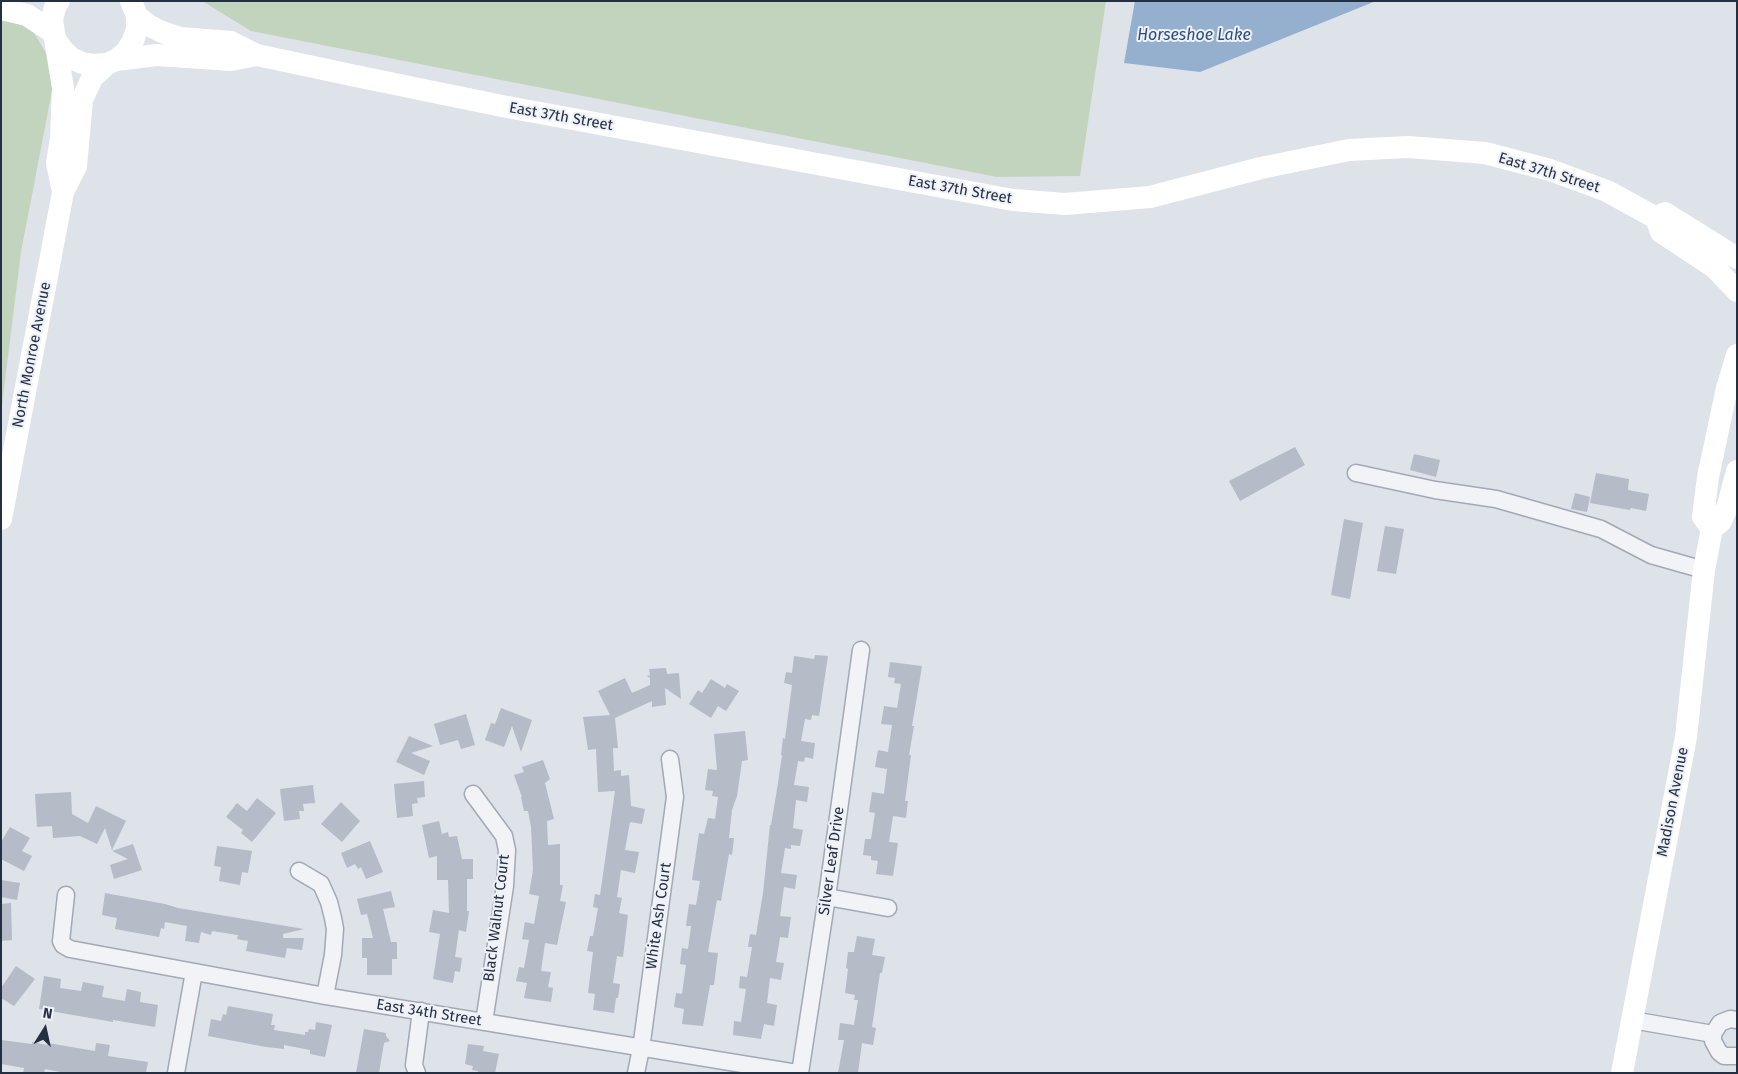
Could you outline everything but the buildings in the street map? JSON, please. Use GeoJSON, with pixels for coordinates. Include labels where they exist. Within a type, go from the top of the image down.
{"type":"FeatureCollection","features":[{"type":"Feature","properties":{"kind":"main road","name":"North Monroe Avenue"},"geometry":{"type":"LineString","coordinates":[[59,1],[55,7],[52,20],[63,88],[58,163],[63,192]]}},
{"type":"Feature","properties":{"kind":"main road","name":"North Monroe Avenue"},"geometry":{"type":"LineString","coordinates":[[1,519],[63,192],[76,166],[82,100],[92,78],[126,52],[133,41],[137,29],[133,5]]}},
{"type":"Feature","properties":{"kind":"main road","name":"East 37th Street"},"geometry":{"type":"LineString","coordinates":[[133,5],[148,25],[180,38],[231,42],[257,55],[502,106],[1012,200],[1065,204],[1150,197],[1261,168],[1339,152],[1408,147],[1485,153],[1550,170],[1607,191],[1656,218],[1662,232],[1714,267],[1737,291]]}},
{"type":"Feature","properties":{"kind":"main road"},"geometry":{"type":"LineString","coordinates":[[1,10],[26,15],[54,36]]}},
{"type":"Feature","properties":{"kind":"main road","name":"East 37th Street"},"geometry":{"type":"LineString","coordinates":[[54,36],[62,50],[76,61],[94,65],[137,56],[157,55],[231,60],[257,55]]}},
{"type":"Feature","properties":{"kind":"main road","name":"East 37th Street"},"geometry":{"type":"LineString","coordinates":[[1656,218],[1665,213],[1737,258]]}},
{"type":"Feature","properties":{"kind":"main road","name":"Madison Avenue"},"geometry":{"type":"LineString","coordinates":[[1712,529],[1704,516],[1708,477],[1727,388],[1737,355]]}},
{"type":"Feature","properties":{"kind":"main road","name":"Madison Avenue"},"geometry":{"type":"LineString","coordinates":[[1622,1073],[1686,737],[1704,570],[1712,529],[1721,521],[1728,505],[1737,471]]}},
{"type":"Feature","properties":{"kind":"street"},"geometry":{"type":"LineString","coordinates":[[1356,473],[1435,490],[1496,499],[1601,529],[1651,555],[1704,570]]}},
{"type":"Feature","properties":{"kind":"street","name":"Silver Leaf Drive"},"geometry":{"type":"LineString","coordinates":[[798,1073],[828,897],[861,650]]}},
{"type":"Feature","properties":{"kind":"street","name":"White Ash Court"},"geometry":{"type":"LineString","coordinates":[[636,1073],[675,797],[670,759]]}},
{"type":"Feature","properties":{"kind":"street","name":"Black Walnut Court"},"geometry":{"type":"LineString","coordinates":[[473,794],[504,836],[507,850],[504,886],[484,1022]]}},
{"type":"Feature","properties":{"kind":"street"},"geometry":{"type":"LineString","coordinates":[[299,871],[321,884],[329,902],[333,918],[335,929],[333,955],[325,996]]}},
{"type":"Feature","properties":{"kind":"street","name":"East 34th Street"},"geometry":{"type":"LineString","coordinates":[[66,895],[60,940],[63,945],[70,948],[325,996],[798,1073]]}},
{"type":"Feature","properties":{"kind":"street"},"geometry":{"type":"LineString","coordinates":[[828,897],[888,908]]}},
{"type":"Feature","properties":{"kind":"street"},"geometry":{"type":"LineString","coordinates":[[176,1073],[194,972]]}},
{"type":"Feature","properties":{"kind":"street"},"geometry":{"type":"LineString","coordinates":[[417,1073],[414,1065],[421,1012]]}},
{"type":"Feature","properties":{"kind":"street"},"geometry":{"type":"LineString","coordinates":[[1732,1062],[1715,1047],[1713,1034],[1720,1023],[1730,1019],[1737,1020]]}},
{"type":"Feature","properties":{"kind":"street"},"geometry":{"type":"LineString","coordinates":[[1632,1020],[1713,1034]]}},
{"type":"Feature","properties":{"kind":"green space"},"geometry":{"type":"Polygon","coordinates":[[[202,1],[1106,1],[1080,176],[997,177],[251,31],[202,1]]]}},
{"type":"Feature","properties":{"kind":"green space"},"geometry":{"type":"Polygon","coordinates":[[[1,18],[27,21],[56,70],[21,252],[1,413],[1,18]]]}},
{"type":"Feature","properties":{"kind":"water","name":"Horseshoe Lake"},"geometry":{"type":"Polygon","coordinates":[[[1135,1],[1376,1],[1200,72],[1124,63],[1135,1]]]}}]}
